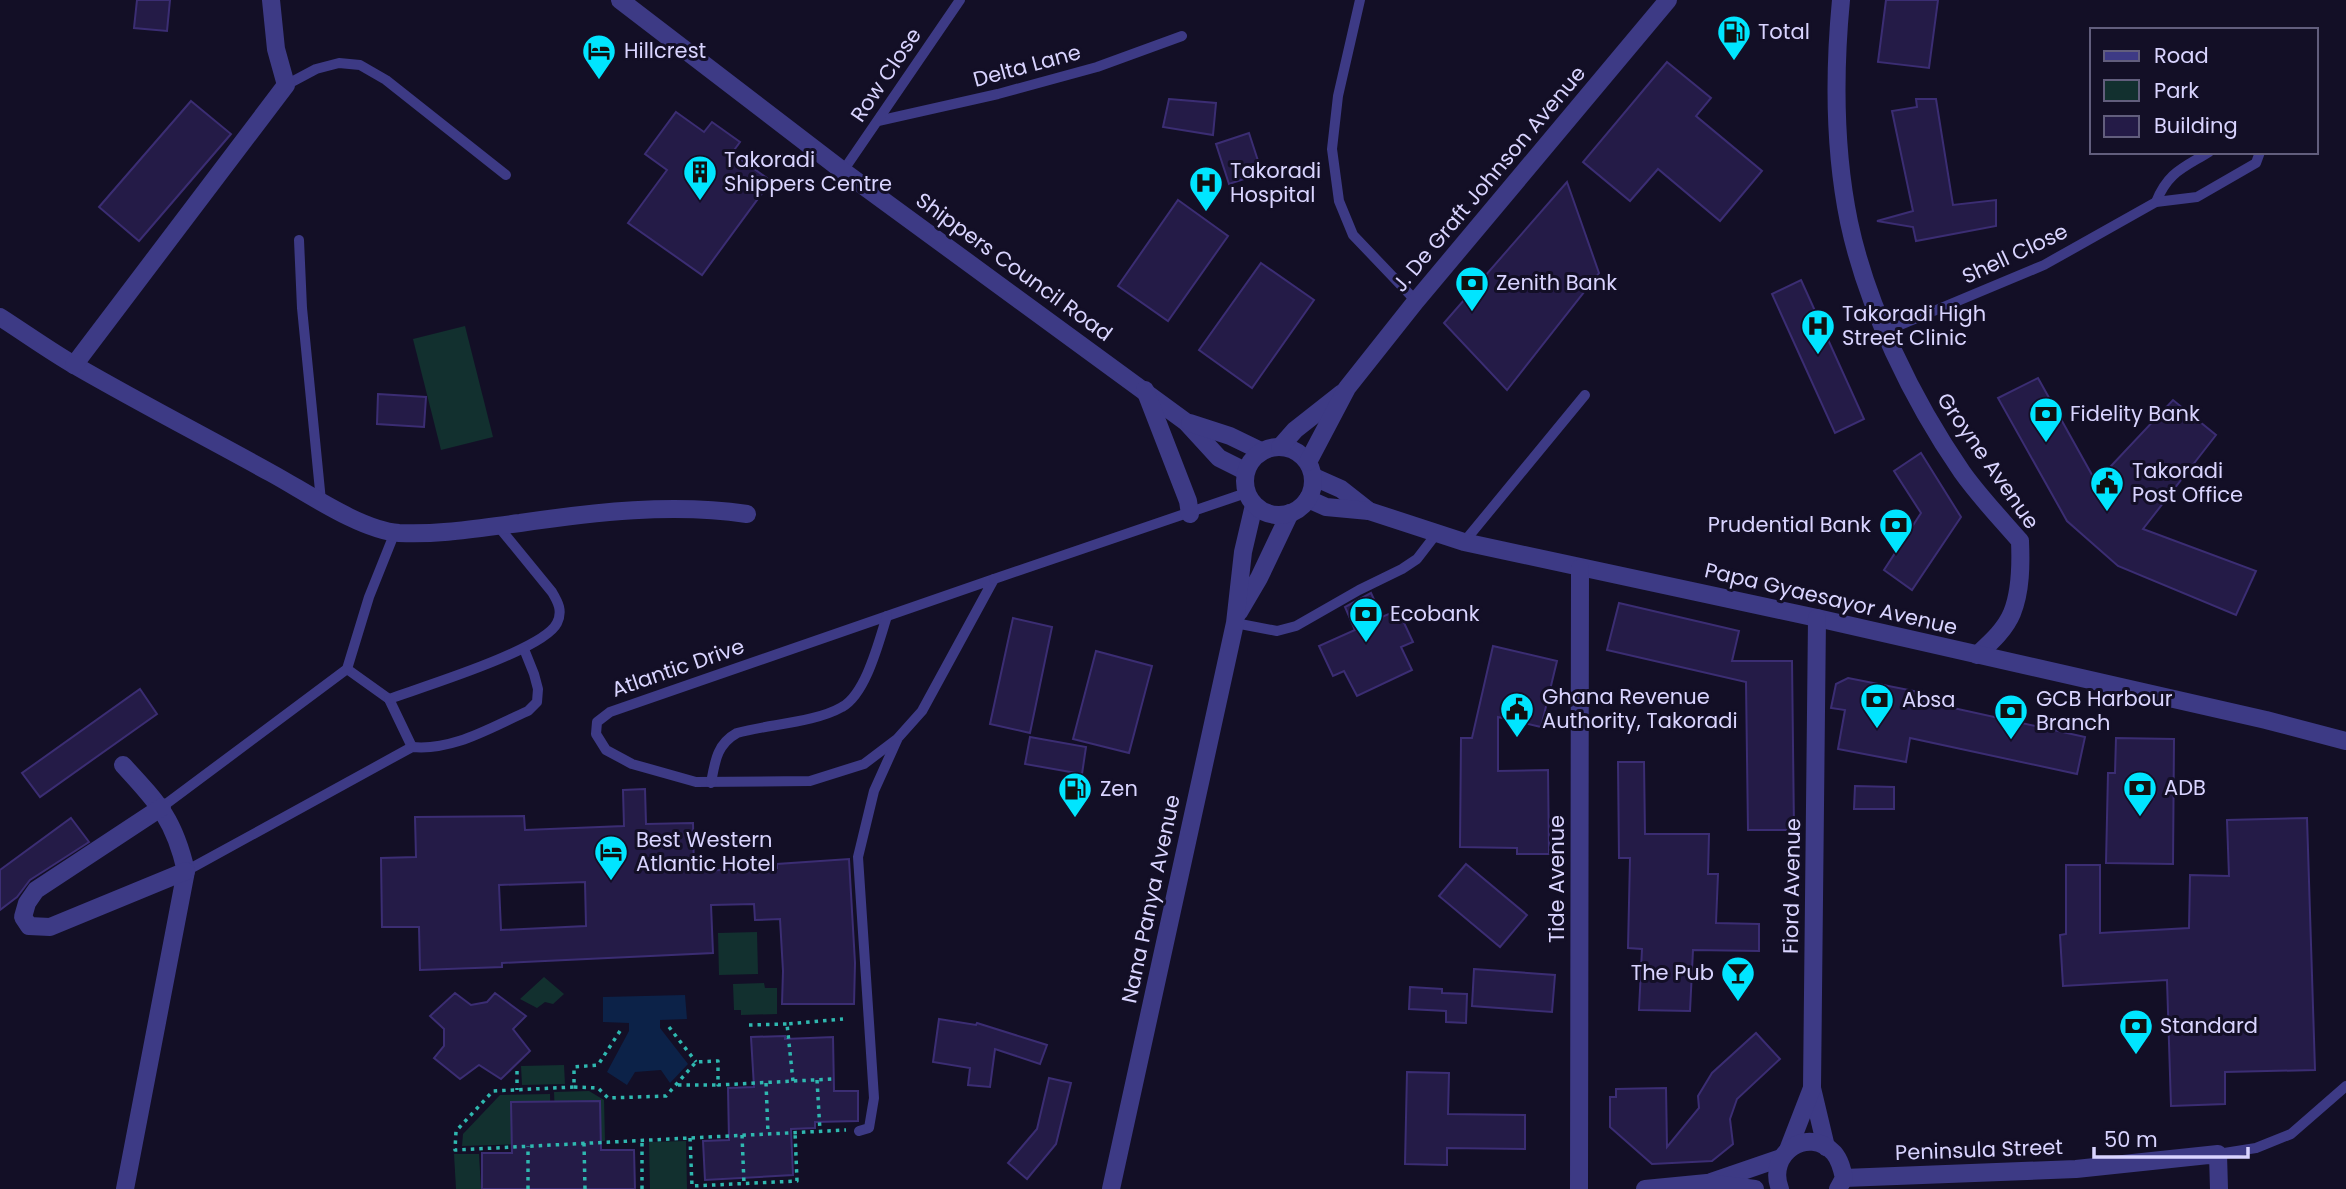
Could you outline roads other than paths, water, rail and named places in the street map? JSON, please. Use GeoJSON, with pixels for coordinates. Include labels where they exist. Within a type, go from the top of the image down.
{"type":"FeatureCollection","features":[{"type":"Feature","properties":{"kind":"street"},"geometry":{"type":"LineString","coordinates":[[74,365],[286,85],[276,49],[271,0]]}},
{"type":"Feature","properties":{"kind":"street","name":"Shippers Council Road"},"geometry":{"type":"LineString","coordinates":[[620,0],[843,171],[1186,422],[1219,458],[1245,471]]}},
{"type":"Feature","properties":{"kind":"street","name":"J. De Graft Johnson Avenue"},"geometry":{"type":"LineString","coordinates":[[1280,447],[1295,429],[1347,388],[1416,301],[1668,0]]}},
{"type":"Feature","properties":{"kind":"street","name":"Groyne Avenue"},"geometry":{"type":"LineString","coordinates":[[1841,0],[1836,50],[1840,170],[1849,222],[1863,274],[1926,416],[1964,475],[2020,541],[2020,576],[2012,613],[1998,635],[1977,656]]}},
{"type":"Feature","properties":{"kind":"street"},"geometry":{"type":"LineString","coordinates":[[0,317],[74,365],[364,524],[395,532],[428,534],[616,511],[718,510],[747,514]]}},
{"type":"Feature","properties":{"kind":"street","name":"J. De Graft Johnson Avenue"},"geometry":{"type":"LineString","coordinates":[[1311,470],[1347,388]]}},
{"type":"Feature","properties":{"kind":"street"},"geometry":{"type":"LineString","coordinates":[[1144,390],[1188,501],[1189,514]]}},
{"type":"Feature","properties":{"kind":"street"},"geometry":{"type":"LineString","coordinates":[[1186,422],[1230,436],[1261,451]]}},
{"type":"Feature","properties":{"kind":"street"},"geometry":{"type":"LineString","coordinates":[[1311,470],[1308,499],[1290,513],[1271,514],[1250,499],[1244,478],[1249,463],[1261,451],[1280,447],[1295,451],[1311,470],[1369,511]]}},
{"type":"Feature","properties":{"kind":"street","name":"Nana Panya Avenue"},"geometry":{"type":"LineString","coordinates":[[1111,1189],[1235,621],[1250,499]]}},
{"type":"Feature","properties":{"kind":"street","name":"Papa Gyaesayor Avenue"},"geometry":{"type":"LineString","coordinates":[[1308,499],[1326,507],[1369,511],[1464,542],[1817,618],[2266,720],[2346,741]]}},
{"type":"Feature","properties":{"kind":"street","name":"Nana Panya Avenue"},"geometry":{"type":"LineString","coordinates":[[1235,621],[1290,513]]}},
{"type":"Feature","properties":{"kind":"street","name":"Tide Avenue"},"geometry":{"type":"LineString","coordinates":[[1579,1189],[1580,568]]}},
{"type":"Feature","properties":{"kind":"street","name":"Fiord Avenue"},"geometry":{"type":"LineString","coordinates":[[1780,1189],[1777,1169],[1812,1088],[1817,618]]}},
{"type":"Feature","properties":{"kind":"street"},"geometry":{"type":"LineString","coordinates":[[123,765],[162,807],[180,843],[186,871],[124,1189]]}},
{"type":"Feature","properties":{"kind":"street"},"geometry":{"type":"LineString","coordinates":[[162,807],[36,890],[23,917],[29,926],[50,927],[186,871]]}},
{"type":"Feature","properties":{"kind":"street"},"geometry":{"type":"LineString","coordinates":[[1812,1088],[1826,1147]]}},
{"type":"Feature","properties":{"kind":"street"},"geometry":{"type":"LineString","coordinates":[[1707,1184],[1784,1154],[1800,1144],[1814,1142],[1826,1147],[1839,1162],[1841,1183]]}},
{"type":"Feature","properties":{"kind":"street"},"geometry":{"type":"LineString","coordinates":[[2218,1154],[2219,1189]]}},
{"type":"Feature","properties":{"kind":"street","name":"Peninsula Street"},"geometry":{"type":"LineString","coordinates":[[1841,1183],[2076,1169],[2218,1154]]}},
{"type":"Feature","properties":{"kind":"street"},"geometry":{"type":"LineString","coordinates":[[1645,1189],[1707,1184],[1755,1189]]}},
{"type":"Feature","properties":{"kind":"lane","name":"Row Close"},"geometry":{"type":"LineString","coordinates":[[843,171],[960,0]]}},
{"type":"Feature","properties":{"kind":"lane"},"geometry":{"type":"LineString","coordinates":[[1360,0],[1338,96],[1332,149],[1339,201],[1353,235],[1416,301]]}},
{"type":"Feature","properties":{"kind":"lane","name":"Delta Lane"},"geometry":{"type":"LineString","coordinates":[[878,121],[998,94],[1097,67],[1182,36]]}},
{"type":"Feature","properties":{"kind":"lane"},"geometry":{"type":"LineString","coordinates":[[286,85],[316,69],[339,63],[360,65],[386,80],[506,175]]}},
{"type":"Feature","properties":{"kind":"lane","name":"Shell Close"},"geometry":{"type":"LineString","coordinates":[[2156,202],[2162,185],[2206,154]]}},
{"type":"Feature","properties":{"kind":"lane","name":"Shell Close"},"geometry":{"type":"LineString","coordinates":[[1886,331],[2044,265],[2156,202],[2197,197],[2256,163],[2259,154]]}},
{"type":"Feature","properties":{"kind":"lane"},"geometry":{"type":"LineString","coordinates":[[299,240],[302,309],[321,501]]}},
{"type":"Feature","properties":{"kind":"lane"},"geometry":{"type":"LineString","coordinates":[[1464,542],[1585,396]]}},
{"type":"Feature","properties":{"kind":"lane","name":"Atlantic Drive"},"geometry":{"type":"LineString","coordinates":[[994,579],[922,711],[897,739],[864,764],[810,781],[711,783],[671,777],[632,764],[606,750],[596,734],[597,722],[610,712],[994,579],[1189,514],[1250,499]]}},
{"type":"Feature","properties":{"kind":"lane"},"geometry":{"type":"LineString","coordinates":[[389,699],[524,649],[547,635],[557,624],[559,604],[552,592],[498,527]]}},
{"type":"Feature","properties":{"kind":"lane"},"geometry":{"type":"LineString","coordinates":[[162,807],[347,668],[369,597],[395,532]]}},
{"type":"Feature","properties":{"kind":"lane"},"geometry":{"type":"LineString","coordinates":[[1235,621],[1277,631],[1296,626],[1402,569],[1417,559],[1437,533]]}},
{"type":"Feature","properties":{"kind":"lane"},"geometry":{"type":"LineString","coordinates":[[711,783],[717,752],[726,739],[737,733],[824,714],[844,706],[866,674],[887,616]]}},
{"type":"Feature","properties":{"kind":"lane"},"geometry":{"type":"LineString","coordinates":[[186,871],[412,747],[449,745],[528,711],[537,702],[537,689],[524,649]]}},
{"type":"Feature","properties":{"kind":"lane"},"geometry":{"type":"LineString","coordinates":[[347,668],[389,699],[412,747]]}},
{"type":"Feature","properties":{"kind":"lane"},"geometry":{"type":"LineString","coordinates":[[855,1130],[869,1128],[874,1098],[858,857],[874,791],[897,739]]}},
{"type":"Feature","properties":{"kind":"lane","name":"Peninsula Street"},"geometry":{"type":"LineString","coordinates":[[2218,1154],[2256,1148],[2291,1134],[2346,1086]]}},
{"type":"Feature","properties":{"kind":"water"},"geometry":{"type":"Polygon","coordinates":[[[685,995],[687,1019],[660,1020],[660,1028],[688,1064],[670,1083],[661,1070],[635,1072],[627,1085],[607,1072],[629,1031],[629,1023],[603,1022],[603,997],[685,995]]]}},
{"type":"Feature","properties":{"kind":"place","name":"Total"},"geometry":{"type":"Point","coordinates":[1734,62]}},
{"type":"Feature","properties":{"kind":"place","name":"Hillcrest"},"geometry":{"type":"Point","coordinates":[599,81]}},
{"type":"Feature","properties":{"kind":"place","name":"Takoradi Shippers Centre"},"geometry":{"type":"Point","coordinates":[700,202]}},
{"type":"Feature","properties":{"kind":"place","name":"Takoradi Hospital"},"geometry":{"type":"Point","coordinates":[1206,213]}},
{"type":"Feature","properties":{"kind":"place","name":"Zenith Bank"},"geometry":{"type":"Point","coordinates":[1472,313]}},
{"type":"Feature","properties":{"kind":"place","name":"Takoradi High Street Clinic"},"geometry":{"type":"Point","coordinates":[1818,356]}},
{"type":"Feature","properties":{"kind":"place","name":"Fidelity Bank"},"geometry":{"type":"Point","coordinates":[2046,444]}},
{"type":"Feature","properties":{"kind":"place","name":"Takoradi Post Office"},"geometry":{"type":"Point","coordinates":[2107,513]}},
{"type":"Feature","properties":{"kind":"place","name":"Prudential Bank"},"geometry":{"type":"Point","coordinates":[1896,555]}},
{"type":"Feature","properties":{"kind":"place","name":"Ecobank"},"geometry":{"type":"Point","coordinates":[1366,644]}},
{"type":"Feature","properties":{"kind":"place","name":"Absa"},"geometry":{"type":"Point","coordinates":[1877,730]}},
{"type":"Feature","properties":{"kind":"place","name":"Ghana Revenue Authority, Takoradi"},"geometry":{"type":"Point","coordinates":[1517,739]}},
{"type":"Feature","properties":{"kind":"place","name":"GCB Harbour Branch"},"geometry":{"type":"Point","coordinates":[2011,741]}},
{"type":"Feature","properties":{"kind":"place","name":"ADB"},"geometry":{"type":"Point","coordinates":[2140,818]}},
{"type":"Feature","properties":{"kind":"place","name":"Zen"},"geometry":{"type":"Point","coordinates":[1075,819]}},
{"type":"Feature","properties":{"kind":"place","name":"Best Western Atlantic Hotel"},"geometry":{"type":"Point","coordinates":[611,882]}},
{"type":"Feature","properties":{"kind":"place","name":"The Pub"},"geometry":{"type":"Point","coordinates":[1738,1003]}},
{"type":"Feature","properties":{"kind":"place","name":"Standard"},"geometry":{"type":"Point","coordinates":[2136,1056]}}]}
